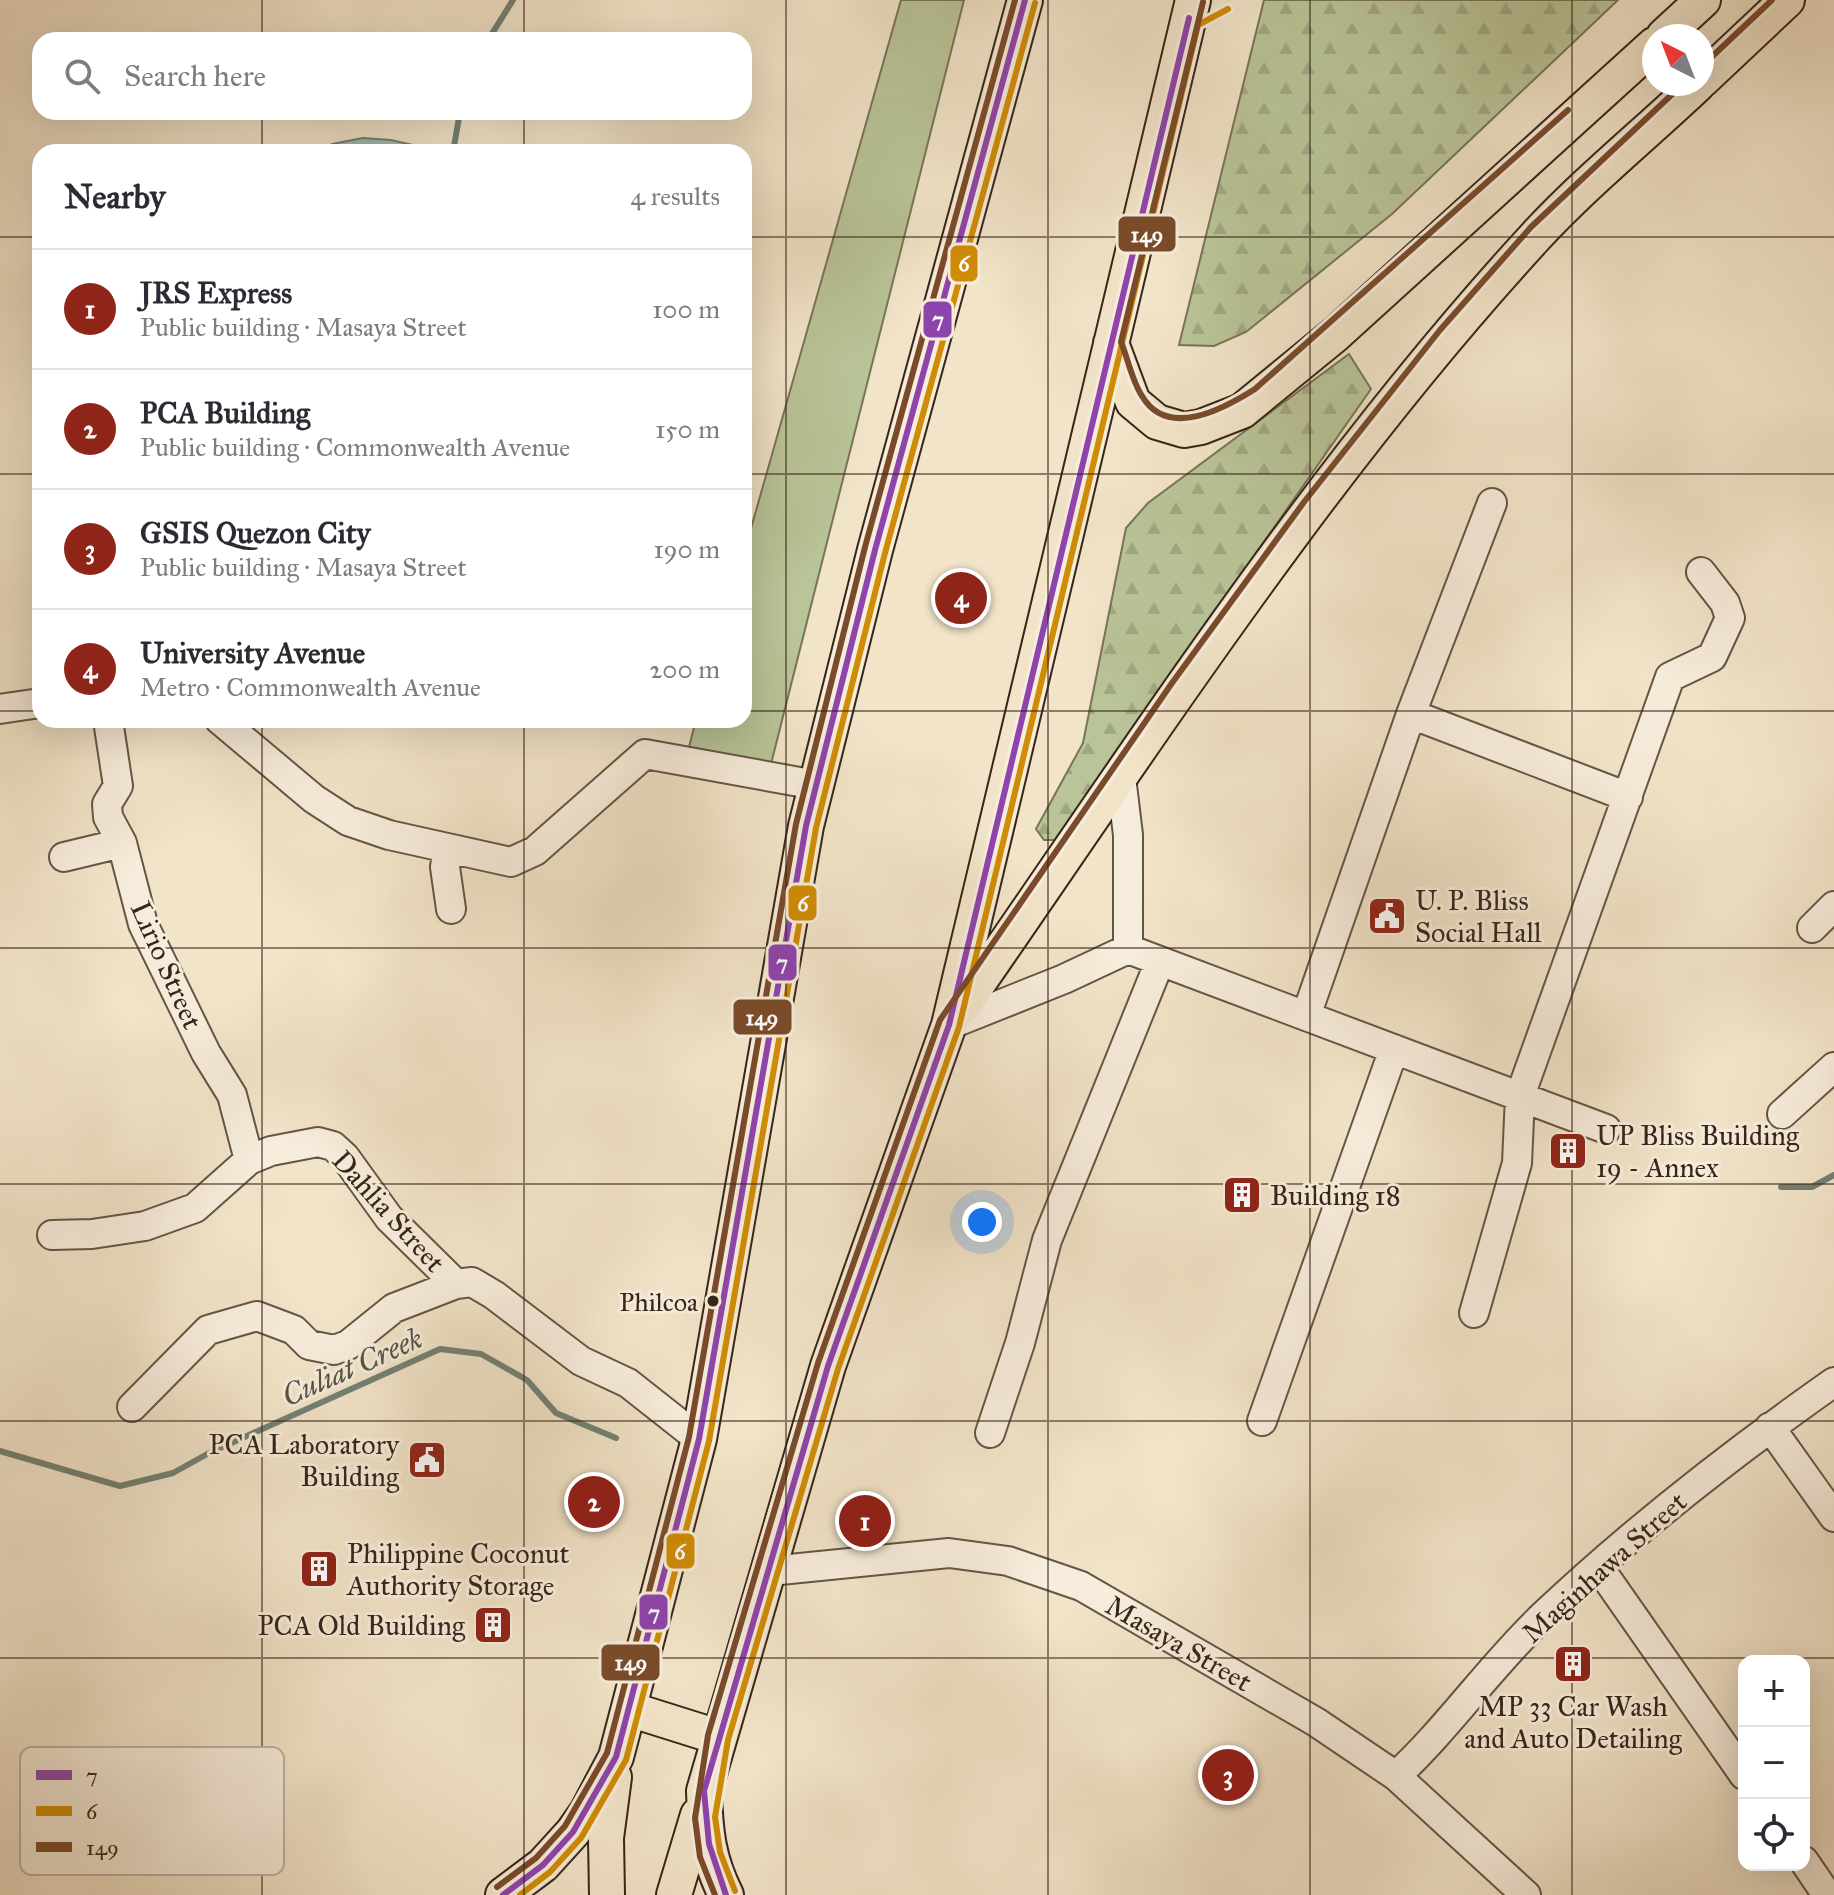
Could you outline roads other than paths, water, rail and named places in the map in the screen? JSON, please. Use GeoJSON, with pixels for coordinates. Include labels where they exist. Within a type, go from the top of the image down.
{"type":"FeatureCollection","features":[{"type":"Feature","properties":{"kind":"main road"},"geometry":{"type":"LineString","coordinates":[[607,1895],[606,1838],[616,1757],[699,1439],[816,785],[875,550],[1025,0]]}},
{"type":"Feature","properties":{"kind":"main road"},"geometry":{"type":"LineString","coordinates":[[674,1895],[828,1366],[949,1025],[1193,0]]}},
{"type":"Feature","properties":{"kind":"main road"},"geometry":{"type":"LineString","coordinates":[[1677,24],[1703,0]]}},
{"type":"Feature","properties":{"kind":"main road"},"geometry":{"type":"LineString","coordinates":[[1714,69],[1787,0]]}},
{"type":"Feature","properties":{"kind":"main road"},"geometry":{"type":"LineString","coordinates":[[1111,343],[1133,402],[1157,422],[1184,430],[1242,411],[1336,334],[1642,56]]}},
{"type":"Feature","properties":{"kind":"main road"},"geometry":{"type":"LineString","coordinates":[[949,1025],[1180,689],[1312,508],[1448,336],[1538,234],[1685,96]]}},
{"type":"Feature","properties":{"kind":"main road"},"geometry":{"type":"LineString","coordinates":[[629,1709],[718,1737]]}},
{"type":"Feature","properties":{"kind":"main road"},"geometry":{"type":"LineString","coordinates":[[503,1895],[543,1865],[573,1832],[616,1757]]}},
{"type":"Feature","properties":{"kind":"main road"},"geometry":{"type":"LineString","coordinates":[[704,1791],[705,1835],[713,1870],[726,1895]]}},
{"type":"Feature","properties":{"kind":"street"},"geometry":{"type":"LineString","coordinates":[[1306,1016],[1411,714],[1492,503]]}},
{"type":"Feature","properties":{"kind":"street"},"geometry":{"type":"LineString","coordinates":[[1474,1313],[1517,1163],[1520,1096],[1670,677],[1712,657],[1730,618],[1725,603],[1701,572]]}},
{"type":"Feature","properties":{"kind":"street"},"geometry":{"type":"LineString","coordinates":[[0,709],[32,704]]}},
{"type":"Feature","properties":{"kind":"street"},"geometry":{"type":"LineString","coordinates":[[1411,714],[1628,797]]}},
{"type":"Feature","properties":{"kind":"street","name":"Lirio Street"},"geometry":{"type":"LineString","coordinates":[[109,728],[118,786],[107,804],[108,817],[122,843],[143,924],[206,1053],[232,1095],[249,1160]]}},
{"type":"Feature","properties":{"kind":"street"},"geometry":{"type":"LineString","coordinates":[[230,728],[314,799],[348,821],[448,849],[511,862],[535,851],[645,754],[816,785]]}},
{"type":"Feature","properties":{"kind":"street"},"geometry":{"type":"LineString","coordinates":[[1121,777],[1128,835],[1128,949]]}},
{"type":"Feature","properties":{"kind":"street"},"geometry":{"type":"LineString","coordinates":[[64,857],[122,843]]}},
{"type":"Feature","properties":{"kind":"street"},"geometry":{"type":"LineString","coordinates":[[448,849],[445,867],[451,909]]}},
{"type":"Feature","properties":{"kind":"street"},"geometry":{"type":"LineString","coordinates":[[1812,928],[1834,906]]}},
{"type":"Feature","properties":{"kind":"street"},"geometry":{"type":"LineString","coordinates":[[949,1025],[1128,949],[1606,1129]]}},
{"type":"Feature","properties":{"kind":"street"},"geometry":{"type":"LineString","coordinates":[[990,1433],[1020,1343],[1047,1240],[1160,961]]}},
{"type":"Feature","properties":{"kind":"street"},"geometry":{"type":"LineString","coordinates":[[1262,1421],[1394,1049]]}},
{"type":"Feature","properties":{"kind":"street"},"geometry":{"type":"LineString","coordinates":[[1782,1114],[1834,1067]]}},
{"type":"Feature","properties":{"kind":"street","name":"Dahlia Street"},"geometry":{"type":"LineString","coordinates":[[52,1235],[92,1234],[145,1226],[195,1208],[249,1160],[304,1142],[333,1146],[345,1157],[389,1218],[456,1284],[472,1282],[482,1287],[561,1348],[628,1383],[699,1439]]}},
{"type":"Feature","properties":{"kind":"street"},"geometry":{"type":"LineString","coordinates":[[132,1407],[208,1330],[257,1316],[294,1330],[309,1345],[334,1350],[348,1345],[394,1308],[456,1284]]}},
{"type":"Feature","properties":{"kind":"street","name":"Maginhawa Street"},"geometry":{"type":"LineString","coordinates":[[1396,1776],[1542,1617],[1598,1566],[1770,1427],[1834,1382]]}},
{"type":"Feature","properties":{"kind":"street"},"geometry":{"type":"LineString","coordinates":[[1770,1427],[1834,1517]]}},
{"type":"Feature","properties":{"kind":"street","name":"Masaya Street"},"geometry":{"type":"LineString","coordinates":[[770,1571],[949,1553],[1008,1561],[1081,1586],[1316,1722],[1396,1776],[1526,1895]]}},
{"type":"Feature","properties":{"kind":"street"},"geometry":{"type":"LineString","coordinates":[[1598,1566],[1738,1766]]}},
{"type":"Feature","properties":{"kind":"street"},"geometry":{"type":"LineString","coordinates":[[1810,1870],[1827,1895]]}},
{"type":"Feature","properties":{"kind":"waterway"},"geometry":{"type":"LineString","coordinates":[[493,32],[513,0]]}},
{"type":"Feature","properties":{"kind":"waterway"},"geometry":{"type":"LineString","coordinates":[[454,144],[459,120]]}},
{"type":"Feature","properties":{"kind":"waterway"},"geometry":{"type":"LineString","coordinates":[[1781,1187],[1812,1187],[1834,1175]]}},
{"type":"Feature","properties":{"kind":"waterway","name":"Culiat Creek"},"geometry":{"type":"LineString","coordinates":[[0,1451],[120,1486],[173,1473],[209,1453],[440,1349],[481,1354],[527,1380],[556,1413],[616,1438]]}},
{"type":"Feature","properties":{"kind":"place","name":"University Avenue"},"geometry":{"type":"Point","coordinates":[961,598]}},
{"type":"Feature","properties":{"kind":"place","name":"U. P. Bliss Social Hall"},"geometry":{"type":"Point","coordinates":[1387,916]}},
{"type":"Feature","properties":{"kind":"place","name":"UP Bliss Building 19 - Annex"},"geometry":{"type":"Point","coordinates":[1568,1151]}},
{"type":"Feature","properties":{"kind":"place","name":"Building 18"},"geometry":{"type":"Point","coordinates":[1242,1195]}},
{"type":"Feature","properties":{"kind":"place","name":"Philcoa"},"geometry":{"type":"Point","coordinates":[713,1301]}},
{"type":"Feature","properties":{"kind":"place","name":"PCA Laboratory Building"},"geometry":{"type":"Point","coordinates":[427,1460]}},
{"type":"Feature","properties":{"kind":"place","name":"PCA Building"},"geometry":{"type":"Point","coordinates":[594,1502]}},
{"type":"Feature","properties":{"kind":"place","name":"JRS Express"},"geometry":{"type":"Point","coordinates":[865,1521]}},
{"type":"Feature","properties":{"kind":"place","name":"Philippine Coconut Authority Storage"},"geometry":{"type":"Point","coordinates":[319,1569]}},
{"type":"Feature","properties":{"kind":"place","name":"PCA Old Building"},"geometry":{"type":"Point","coordinates":[493,1625]}},
{"type":"Feature","properties":{"kind":"place","name":"MP 33 Car Wash and Auto Detailing"},"geometry":{"type":"Point","coordinates":[1573,1664]}},
{"type":"Feature","properties":{"kind":"place","name":"GSIS Quezon City"},"geometry":{"type":"Point","coordinates":[1228,1775]}}]}
